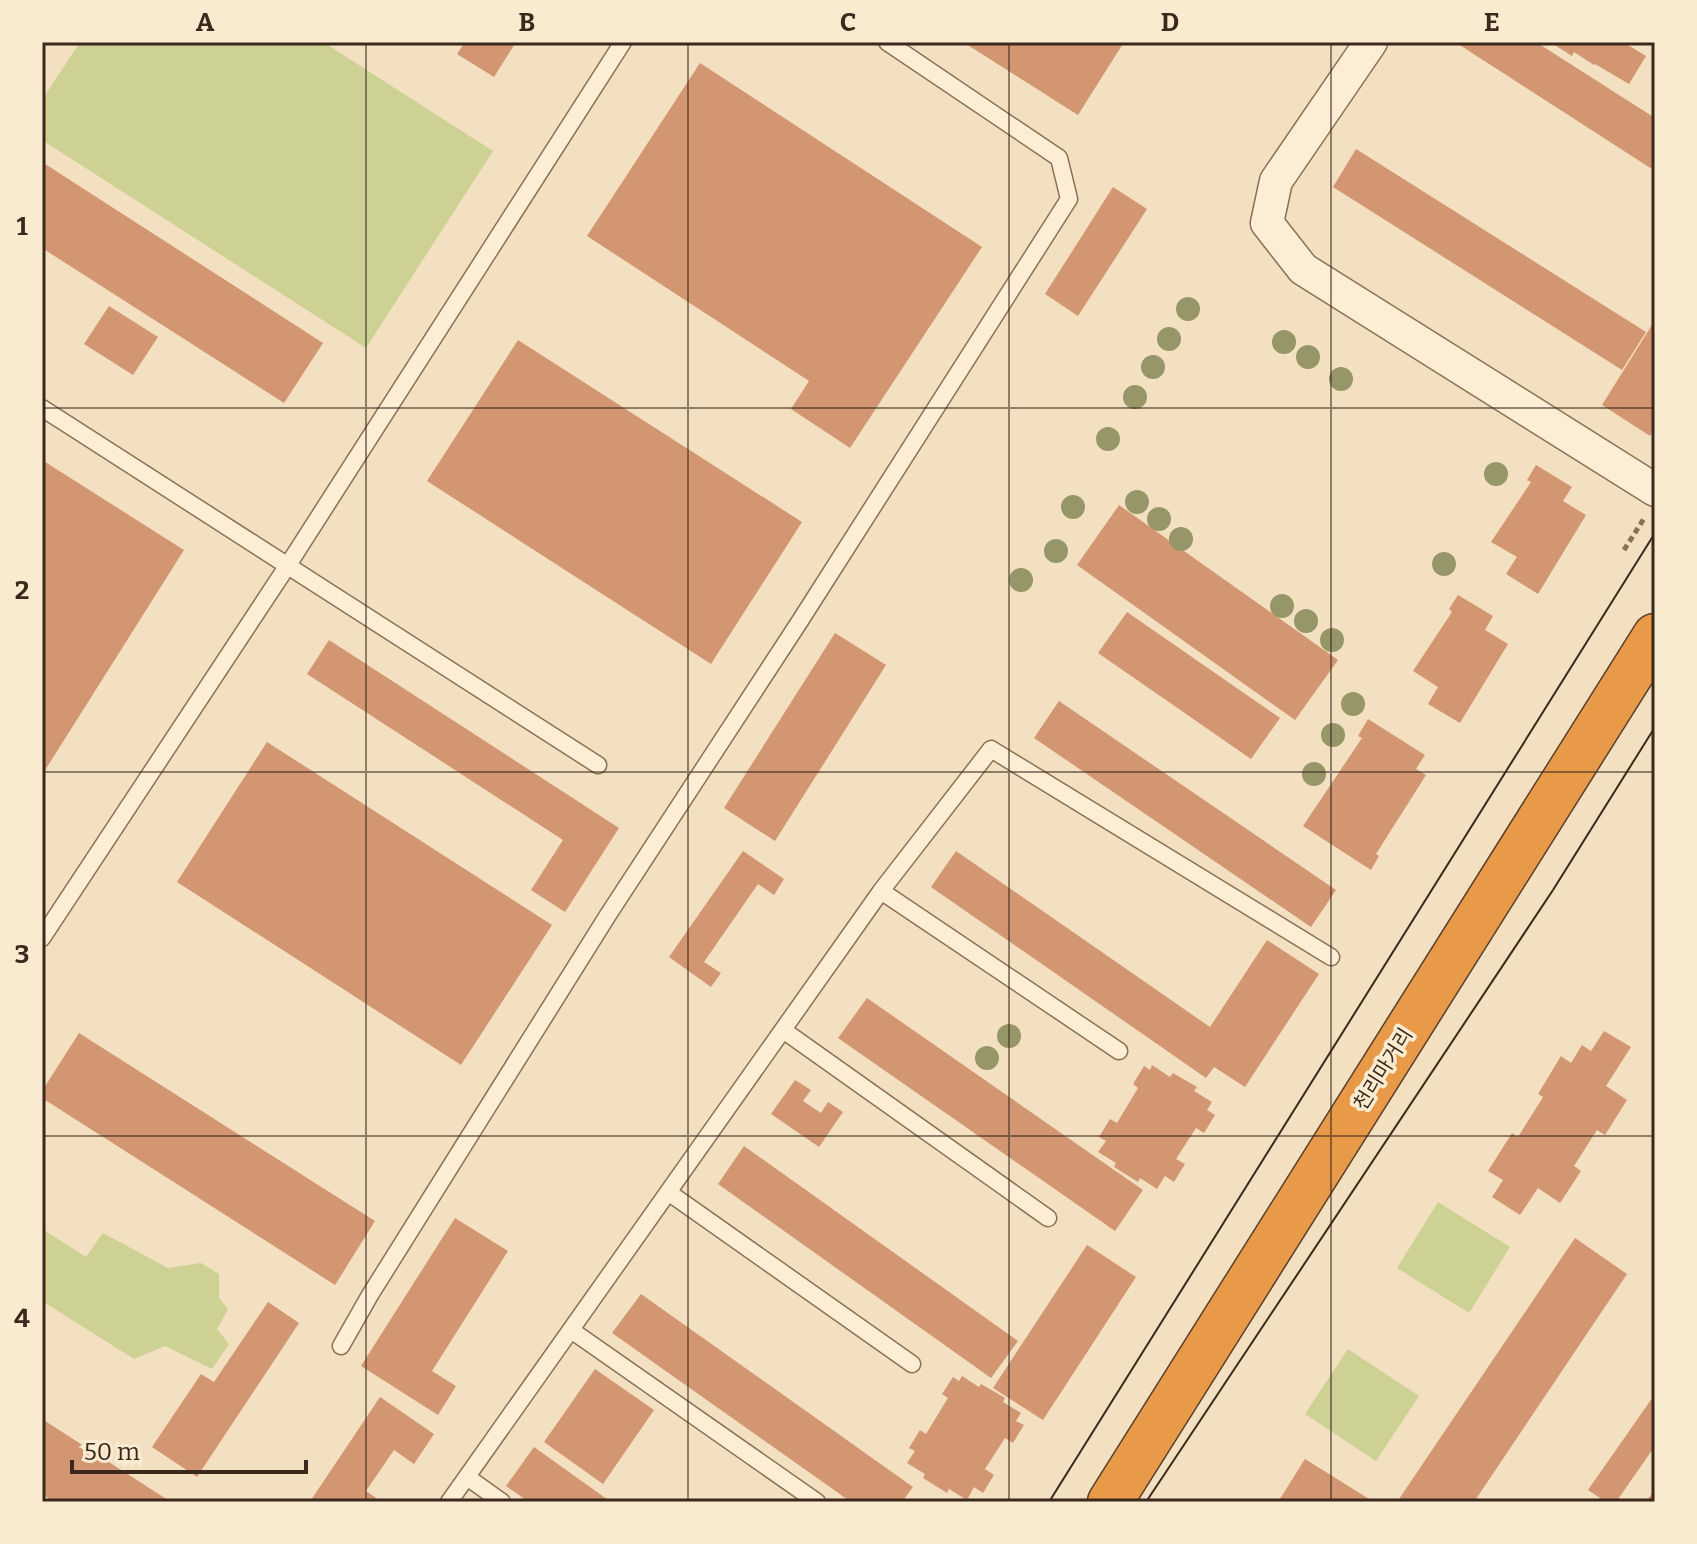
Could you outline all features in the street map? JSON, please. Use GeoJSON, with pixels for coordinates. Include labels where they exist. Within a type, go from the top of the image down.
{"type":"FeatureCollection","features":[{"type":"Feature","properties":{"kind":"highway","name":"천리마거리"},"geometry":{"type":"LineString","coordinates":[[1110,1502],[1655,636]]}},
{"type":"Feature","properties":{"kind":"street"},"geometry":{"type":"LineString","coordinates":[[1371,42],[1276,181],[1267,223],[1303,269],[1651,502]]}},
{"type":"Feature","properties":{"kind":"lane"},"geometry":{"type":"LineString","coordinates":[[42,938],[288,565],[623,42]]}},
{"type":"Feature","properties":{"kind":"lane"},"geometry":{"type":"LineString","coordinates":[[341,1346],[608,915],[1069,199],[1059,158],[887,42]]}},
{"type":"Feature","properties":{"kind":"lane"},"geometry":{"type":"LineString","coordinates":[[42,408],[598,765]]}},
{"type":"Feature","properties":{"kind":"lane"},"geometry":{"type":"LineString","coordinates":[[449,1502],[881,891],[991,749],[1331,957]]}},
{"type":"Feature","properties":{"kind":"lane"},"geometry":{"type":"LineString","coordinates":[[881,891],[1119,1051]]}},
{"type":"Feature","properties":{"kind":"lane"},"geometry":{"type":"LineString","coordinates":[[783,1030],[1048,1218]]}},
{"type":"Feature","properties":{"kind":"lane"},"geometry":{"type":"LineString","coordinates":[[668,1192],[912,1364]]}},
{"type":"Feature","properties":{"kind":"lane"},"geometry":{"type":"LineString","coordinates":[[571,1330],[817,1502]]}},
{"type":"Feature","properties":{"kind":"lane"},"geometry":{"type":"LineString","coordinates":[[467,1477],[502,1502]]}},
{"type":"Feature","properties":{"kind":"path"},"geometry":{"type":"LineString","coordinates":[[1624,550],[1651,502]]}},
{"type":"Feature","properties":{"kind":"green space"},"geometry":{"type":"Polygon","coordinates":[[[80,42],[323,42],[493,151],[366,348],[42,140],[42,100],[80,42]]]}},
{"type":"Feature","properties":{"kind":"green space"},"geometry":{"type":"Polygon","coordinates":[[[1438,1202],[1510,1247],[1469,1313],[1397,1268],[1438,1202]]]}},
{"type":"Feature","properties":{"kind":"green space"},"geometry":{"type":"Polygon","coordinates":[[[42,1229],[86,1257],[103,1233],[168,1268],[201,1263],[219,1274],[219,1298],[228,1309],[217,1329],[229,1344],[212,1369],[165,1346],[134,1359],[42,1301],[42,1229]]]}},
{"type":"Feature","properties":{"kind":"green space"},"geometry":{"type":"Polygon","coordinates":[[[1348,1349],[1419,1396],[1376,1461],[1305,1414],[1348,1349]]]}},
{"type":"Feature","properties":{"kind":"building"},"geometry":{"type":"Polygon","coordinates":[[[465,42],[516,42],[494,77],[457,54],[465,42]]]}},
{"type":"Feature","properties":{"kind":"building"},"geometry":{"type":"Polygon","coordinates":[[[963,42],[1124,42],[1078,115],[963,42]]]}},
{"type":"Feature","properties":{"kind":"building"},"geometry":{"type":"Polygon","coordinates":[[[1455,42],[1536,42],[1655,118],[1655,171],[1455,42]]]}},
{"type":"Feature","properties":{"kind":"building"},"geometry":{"type":"Polygon","coordinates":[[[1550,42],[1623,42],[1646,56],[1629,84],[1574,52],[1572,56],[1550,42]]]}},
{"type":"Feature","properties":{"kind":"building"},"geometry":{"type":"Polygon","coordinates":[[[700,63],[982,247],[850,448],[791,409],[809,381],[587,236],[700,63]]]}},
{"type":"Feature","properties":{"kind":"building"},"geometry":{"type":"Polygon","coordinates":[[[1356,149],[1646,332],[1622,370],[1333,187],[1356,149]]]}},
{"type":"Feature","properties":{"kind":"building"},"geometry":{"type":"Polygon","coordinates":[[[42,162],[323,343],[284,403],[42,248],[42,162]]]}},
{"type":"Feature","properties":{"kind":"building"},"geometry":{"type":"Polygon","coordinates":[[[1113,187],[1147,209],[1078,316],[1045,294],[1113,187]]]}},
{"type":"Feature","properties":{"kind":"building"},"geometry":{"type":"Polygon","coordinates":[[[109,306],[158,337],[133,375],[84,344],[109,306]]]}},
{"type":"Feature","properties":{"kind":"building"},"geometry":{"type":"Polygon","coordinates":[[[1655,320],[1655,428],[1650,436],[1602,405],[1655,320]]]}},
{"type":"Feature","properties":{"kind":"building"},"geometry":{"type":"Polygon","coordinates":[[[518,340],[802,522],[711,664],[427,481],[518,340]]]}},
{"type":"Feature","properties":{"kind":"building"},"geometry":{"type":"Polygon","coordinates":[[[42,460],[184,550],[42,775],[42,460]]]}},
{"type":"Feature","properties":{"kind":"building"},"geometry":{"type":"Polygon","coordinates":[[[1536,465],[1572,487],[1563,501],[1586,515],[1538,594],[1506,574],[1517,557],[1491,542],[1531,482],[1527,480],[1536,465]]]}},
{"type":"Feature","properties":{"kind":"building"},"geometry":{"type":"Polygon","coordinates":[[[1119,505],[1338,660],[1295,720],[1077,565],[1119,505]]]}},
{"type":"Feature","properties":{"kind":"building"},"geometry":{"type":"Polygon","coordinates":[[[1458,595],[1493,616],[1485,630],[1508,644],[1460,723],[1428,704],[1438,687],[1413,671],[1452,612],[1449,609],[1458,595]]]}},
{"type":"Feature","properties":{"kind":"building"},"geometry":{"type":"Polygon","coordinates":[[[1127,612],[1280,718],[1251,759],[1098,653],[1127,612]]]}},
{"type":"Feature","properties":{"kind":"building"},"geometry":{"type":"Polygon","coordinates":[[[835,633],[886,665],[775,841],[724,808],[835,633]]]}},
{"type":"Feature","properties":{"kind":"building"},"geometry":{"type":"Polygon","coordinates":[[[329,640],[619,828],[565,912],[531,890],[563,840],[307,674],[329,640]]]}},
{"type":"Feature","properties":{"kind":"building"},"geometry":{"type":"Polygon","coordinates":[[[1059,701],[1336,890],[1311,927],[1034,738],[1059,701]]]}},
{"type":"Feature","properties":{"kind":"building"},"geometry":{"type":"Polygon","coordinates":[[[1368,719],[1425,755],[1416,769],[1426,775],[1376,854],[1379,856],[1371,870],[1303,826],[1362,738],[1358,736],[1368,719]]]}},
{"type":"Feature","properties":{"kind":"building"},"geometry":{"type":"Polygon","coordinates":[[[267,742],[552,925],[461,1065],[177,882],[267,742]]]}},
{"type":"Feature","properties":{"kind":"building"},"geometry":{"type":"Polygon","coordinates":[[[743,851],[784,879],[774,895],[758,884],[704,962],[721,973],[711,987],[669,957],[743,851]]]}},
{"type":"Feature","properties":{"kind":"building"},"geometry":{"type":"Polygon","coordinates":[[[956,851],[1210,1027],[1267,940],[1319,974],[1245,1087],[1214,1067],[1206,1078],[931,887],[956,851]]]}},
{"type":"Feature","properties":{"kind":"building"},"geometry":{"type":"Polygon","coordinates":[[[867,998],[1143,1190],[1115,1231],[838,1038],[867,998]]]}},
{"type":"Feature","properties":{"kind":"building"},"geometry":{"type":"Polygon","coordinates":[[[1604,1031],[1631,1047],[1606,1086],[1627,1100],[1605,1135],[1597,1130],[1574,1166],[1581,1171],[1560,1203],[1538,1188],[1520,1215],[1492,1197],[1503,1180],[1488,1171],[1512,1133],[1518,1137],[1543,1097],[1538,1094],[1561,1056],[1571,1063],[1582,1045],[1591,1051],[1604,1031]]]}},
{"type":"Feature","properties":{"kind":"building"},"geometry":{"type":"Polygon","coordinates":[[[79,1033],[375,1221],[335,1285],[42,1098],[42,1091],[79,1033]]]}},
{"type":"Feature","properties":{"kind":"building"},"geometry":{"type":"Polygon","coordinates":[[[1152,1065],[1170,1077],[1173,1073],[1197,1087],[1194,1091],[1212,1102],[1207,1110],[1215,1115],[1204,1133],[1196,1128],[1176,1159],[1185,1164],[1174,1182],[1165,1176],[1157,1189],[1140,1178],[1138,1182],[1114,1167],[1116,1163],[1098,1152],[1106,1141],[1099,1137],[1110,1119],[1117,1123],[1138,1088],[1133,1084],[1144,1066],[1150,1070],[1152,1065]]]}},
{"type":"Feature","properties":{"kind":"building"},"geometry":{"type":"Polygon","coordinates":[[[795,1080],[811,1090],[803,1101],[821,1113],[828,1102],[843,1112],[819,1147],[771,1114],[795,1080]]]}},
{"type":"Feature","properties":{"kind":"building"},"geometry":{"type":"Polygon","coordinates":[[[744,1146],[1018,1341],[991,1378],[718,1184],[744,1146]]]}},
{"type":"Feature","properties":{"kind":"building"},"geometry":{"type":"Polygon","coordinates":[[[455,1218],[508,1251],[432,1371],[456,1386],[438,1415],[361,1366],[455,1218]]]}},
{"type":"Feature","properties":{"kind":"building"},"geometry":{"type":"Polygon","coordinates":[[[1575,1238],[1627,1274],[1474,1502],[1404,1502],[1399,1499],[1575,1238]]]}},
{"type":"Feature","properties":{"kind":"building"},"geometry":{"type":"Polygon","coordinates":[[[1087,1245],[1136,1277],[1043,1420],[993,1388],[1087,1245]]]}},
{"type":"Feature","properties":{"kind":"building"},"geometry":{"type":"Polygon","coordinates":[[[641,1294],[913,1487],[902,1502],[851,1502],[612,1333],[641,1294]]]}},
{"type":"Feature","properties":{"kind":"building"},"geometry":{"type":"Polygon","coordinates":[[[268,1302],[299,1323],[197,1477],[152,1447],[201,1374],[214,1382],[268,1302]]]}},
{"type":"Feature","properties":{"kind":"building"},"geometry":{"type":"Polygon","coordinates":[[[595,1369],[654,1410],[603,1484],[544,1442],[595,1369]]]}},
{"type":"Feature","properties":{"kind":"building"},"geometry":{"type":"Polygon","coordinates":[[[962,1376],[1005,1398],[1003,1402],[1021,1413],[1016,1421],[1024,1425],[1013,1443],[1005,1438],[985,1469],[994,1475],[983,1493],[974,1487],[967,1500],[949,1489],[947,1493],[907,1463],[915,1451],[909,1448],[920,1430],[926,1434],[948,1398],[942,1394],[953,1377],[959,1381],[962,1376]]]}},
{"type":"Feature","properties":{"kind":"building"},"geometry":{"type":"Polygon","coordinates":[[[1655,1394],[1655,1446],[1616,1502],[1606,1502],[1588,1490],[1655,1394]]]}},
{"type":"Feature","properties":{"kind":"building"},"geometry":{"type":"Polygon","coordinates":[[[380,1397],[434,1434],[414,1464],[394,1450],[366,1491],[382,1502],[314,1502],[311,1500],[380,1397]]]}},
{"type":"Feature","properties":{"kind":"building"},"geometry":{"type":"Polygon","coordinates":[[[42,1419],[171,1502],[54,1502],[42,1494],[42,1419]]]}},
{"type":"Feature","properties":{"kind":"building"},"geometry":{"type":"Polygon","coordinates":[[[534,1447],[611,1502],[529,1502],[506,1486],[534,1447]]]}},
{"type":"Feature","properties":{"kind":"building"},"geometry":{"type":"Polygon","coordinates":[[[1305,1459],[1374,1502],[1278,1502],[1305,1459]]]}},
{"type":"Feature","properties":{"kind":"building"},"geometry":{"type":"Polygon","coordinates":[[[1655,1489],[1655,1502],[1646,1502],[1655,1489]]]}},
{"type":"Feature","properties":{"kind":"tram line"},"geometry":{"type":"LineString","coordinates":[[1049,1502],[1655,533]]}},
{"type":"Feature","properties":{"kind":"tram line"},"geometry":{"type":"LineString","coordinates":[[1146,1502],[1553,890],[1655,727]]}}]}
